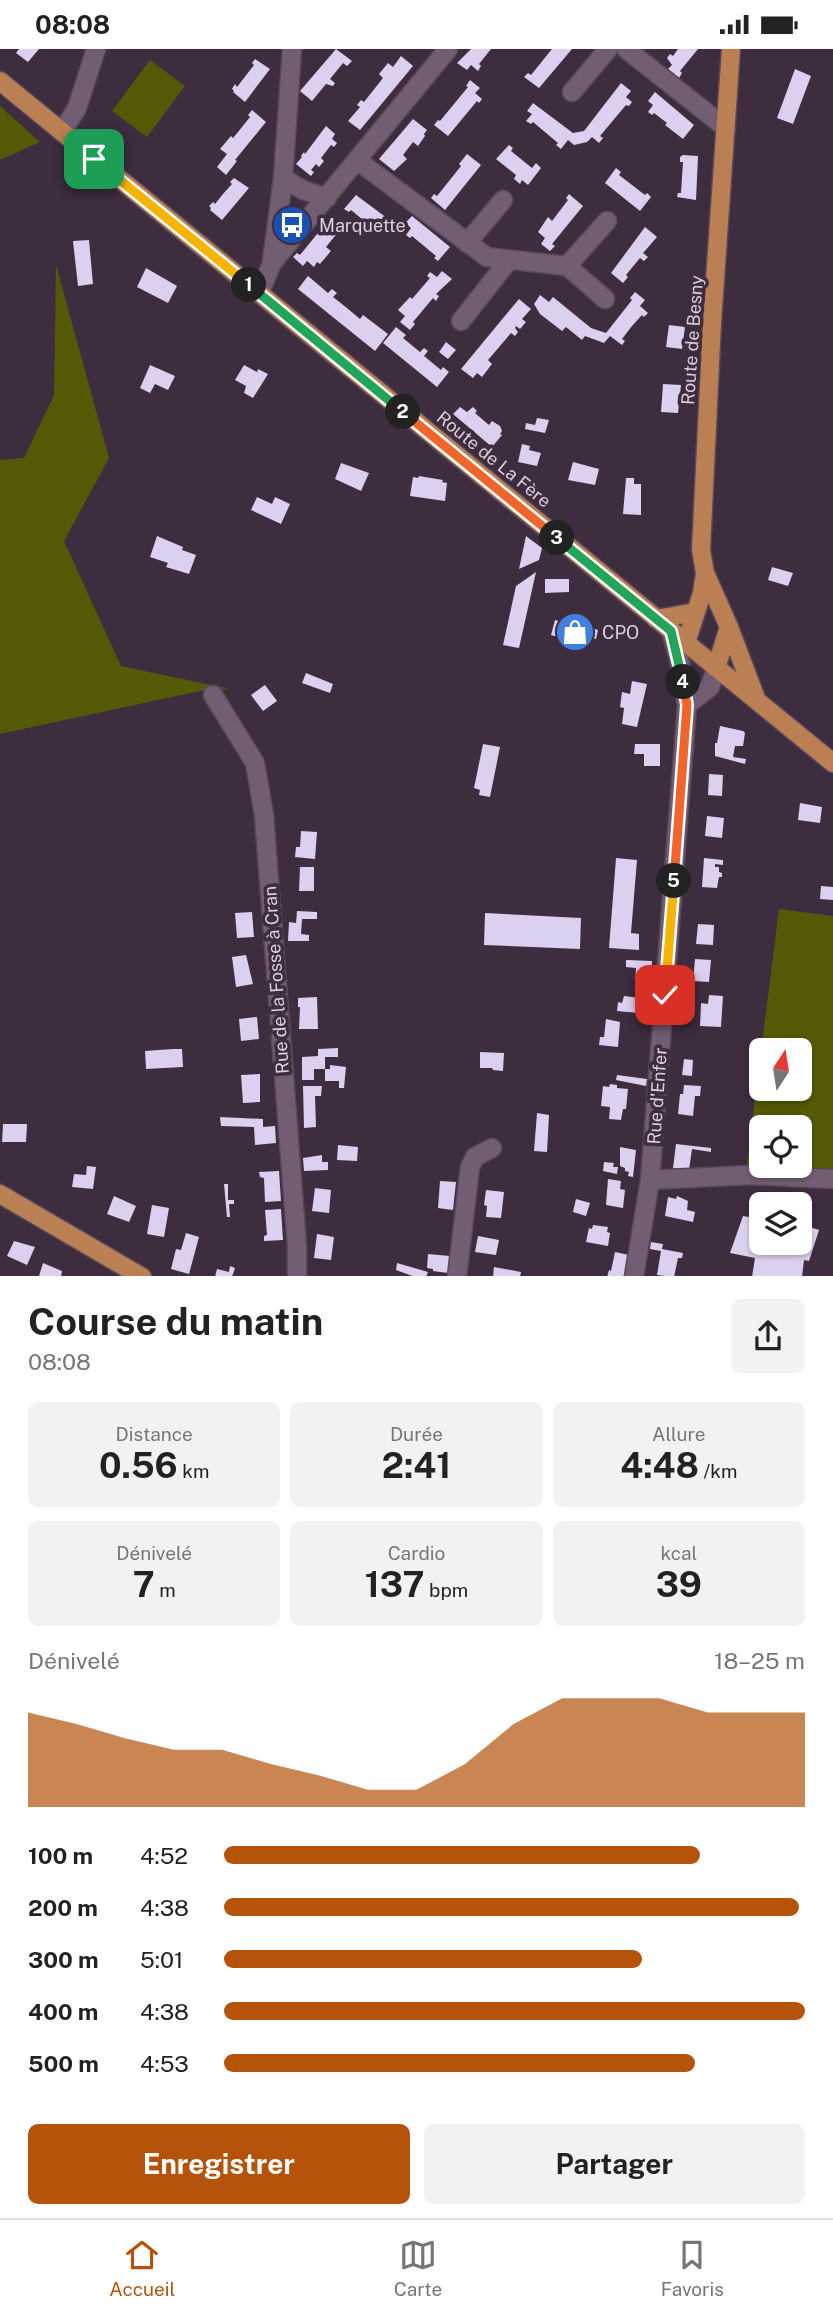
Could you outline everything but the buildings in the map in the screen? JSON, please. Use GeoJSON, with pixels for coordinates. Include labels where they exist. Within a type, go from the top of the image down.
{"type":"FeatureCollection","features":[{"type":"Feature","properties":{"kind":"main road","name":"Route de Besny"},"geometry":{"type":"LineString","coordinates":[[731,49],[701,550],[705,573],[757,701]]}},
{"type":"Feature","properties":{"kind":"main road","name":"Route de La Fère"},"geometry":{"type":"LineString","coordinates":[[0,81],[833,763]]}},
{"type":"Feature","properties":{"kind":"main road"},"geometry":{"type":"LineString","coordinates":[[686,643],[705,573]]}},
{"type":"Feature","properties":{"kind":"main road"},"geometry":{"type":"LineString","coordinates":[[656,619],[696,613]]}},
{"type":"Feature","properties":{"kind":"main road"},"geometry":{"type":"LineString","coordinates":[[716,668],[729,627]]}},
{"type":"Feature","properties":{"kind":"main road"},"geometry":{"type":"LineString","coordinates":[[0,1194],[142,1276]]}},
{"type":"Feature","properties":{"kind":"street"},"geometry":{"type":"LineString","coordinates":[[62,132],[77,108],[96,49]]}},
{"type":"Feature","properties":{"kind":"street"},"geometry":{"type":"LineString","coordinates":[[272,263],[448,49]]}},
{"type":"Feature","properties":{"kind":"street"},"geometry":{"type":"LineString","coordinates":[[572,92],[608,49]]}},
{"type":"Feature","properties":{"kind":"street"},"geometry":{"type":"LineString","coordinates":[[626,49],[726,128]]}},
{"type":"Feature","properties":{"kind":"street"},"geometry":{"type":"LineString","coordinates":[[257,292],[272,263],[295,53]]}},
{"type":"Feature","properties":{"kind":"street"},"geometry":{"type":"LineString","coordinates":[[358,161],[487,257],[567,266],[605,299]]}},
{"type":"Feature","properties":{"kind":"street"},"geometry":{"type":"LineString","coordinates":[[283,178],[303,190],[327,198]]}},
{"type":"Feature","properties":{"kind":"street"},"geometry":{"type":"LineString","coordinates":[[467,243],[503,200]]}},
{"type":"Feature","properties":{"kind":"street"},"geometry":{"type":"LineString","coordinates":[[567,266],[607,221]]}},
{"type":"Feature","properties":{"kind":"street"},"geometry":{"type":"LineString","coordinates":[[461,321],[509,260]]}},
{"type":"Feature","properties":{"kind":"street","name":"Rue d'Enfer"},"geometry":{"type":"LineString","coordinates":[[635,1276],[650,1180],[687,705],[671,631]]}},
{"type":"Feature","properties":{"kind":"street"},"geometry":{"type":"LineString","coordinates":[[680,663],[686,643]]}},
{"type":"Feature","properties":{"kind":"street"},"geometry":{"type":"LineString","coordinates":[[710,687],[716,668]]}},
{"type":"Feature","properties":{"kind":"street"},"geometry":{"type":"LineString","coordinates":[[687,705],[710,687],[738,685]]}},
{"type":"Feature","properties":{"kind":"street","name":"Rue de la Fosse à Cran"},"geometry":{"type":"LineString","coordinates":[[213,695],[256,764],[264,815],[297,1246],[296,1276]]}},
{"type":"Feature","properties":{"kind":"street"},"geometry":{"type":"LineString","coordinates":[[457,1276],[470,1167],[475,1157],[492,1148]]}},
{"type":"Feature","properties":{"kind":"street"},"geometry":{"type":"LineString","coordinates":[[650,1180],[750,1175],[833,1179]]}},
{"type":"Feature","properties":{"kind":"green space"},"geometry":{"type":"Polygon","coordinates":[[[150,60],[185,86],[147,137],[112,111],[150,60]]]}},
{"type":"Feature","properties":{"kind":"green space"},"geometry":{"type":"Polygon","coordinates":[[[0,106],[40,142],[0,160],[0,106]]]}},
{"type":"Feature","properties":{"kind":"green space"},"geometry":{"type":"Polygon","coordinates":[[[56,265],[109,458],[64,541],[121,666],[230,689],[200,691],[0,734],[0,460],[24,458],[54,395],[56,265]]]}},
{"type":"Feature","properties":{"kind":"green space"},"geometry":{"type":"Polygon","coordinates":[[[779,909],[833,916],[833,1174],[812,1173],[812,1115],[753,1115],[755,1101],[812,1101],[812,1038],[763,1038],[779,909]]]}},
{"type":"Feature","properties":{"kind":"green space"},"geometry":{"type":"Polygon","coordinates":[[[749,1146],[749,1170],[746,1170],[749,1146]]]}},
{"type":"Feature","properties":{"kind":"place","name":"Marquette"},"geometry":{"type":"Point","coordinates":[292,225]}},
{"type":"Feature","properties":{"kind":"place","name":"CPO"},"geometry":{"type":"Point","coordinates":[575,632]}},
{"type":"Feature","properties":{"kind":"route"},"geometry":{"type":"LineString","coordinates":[[94,159],[671,631],[687,705],[665,995]]}}]}
